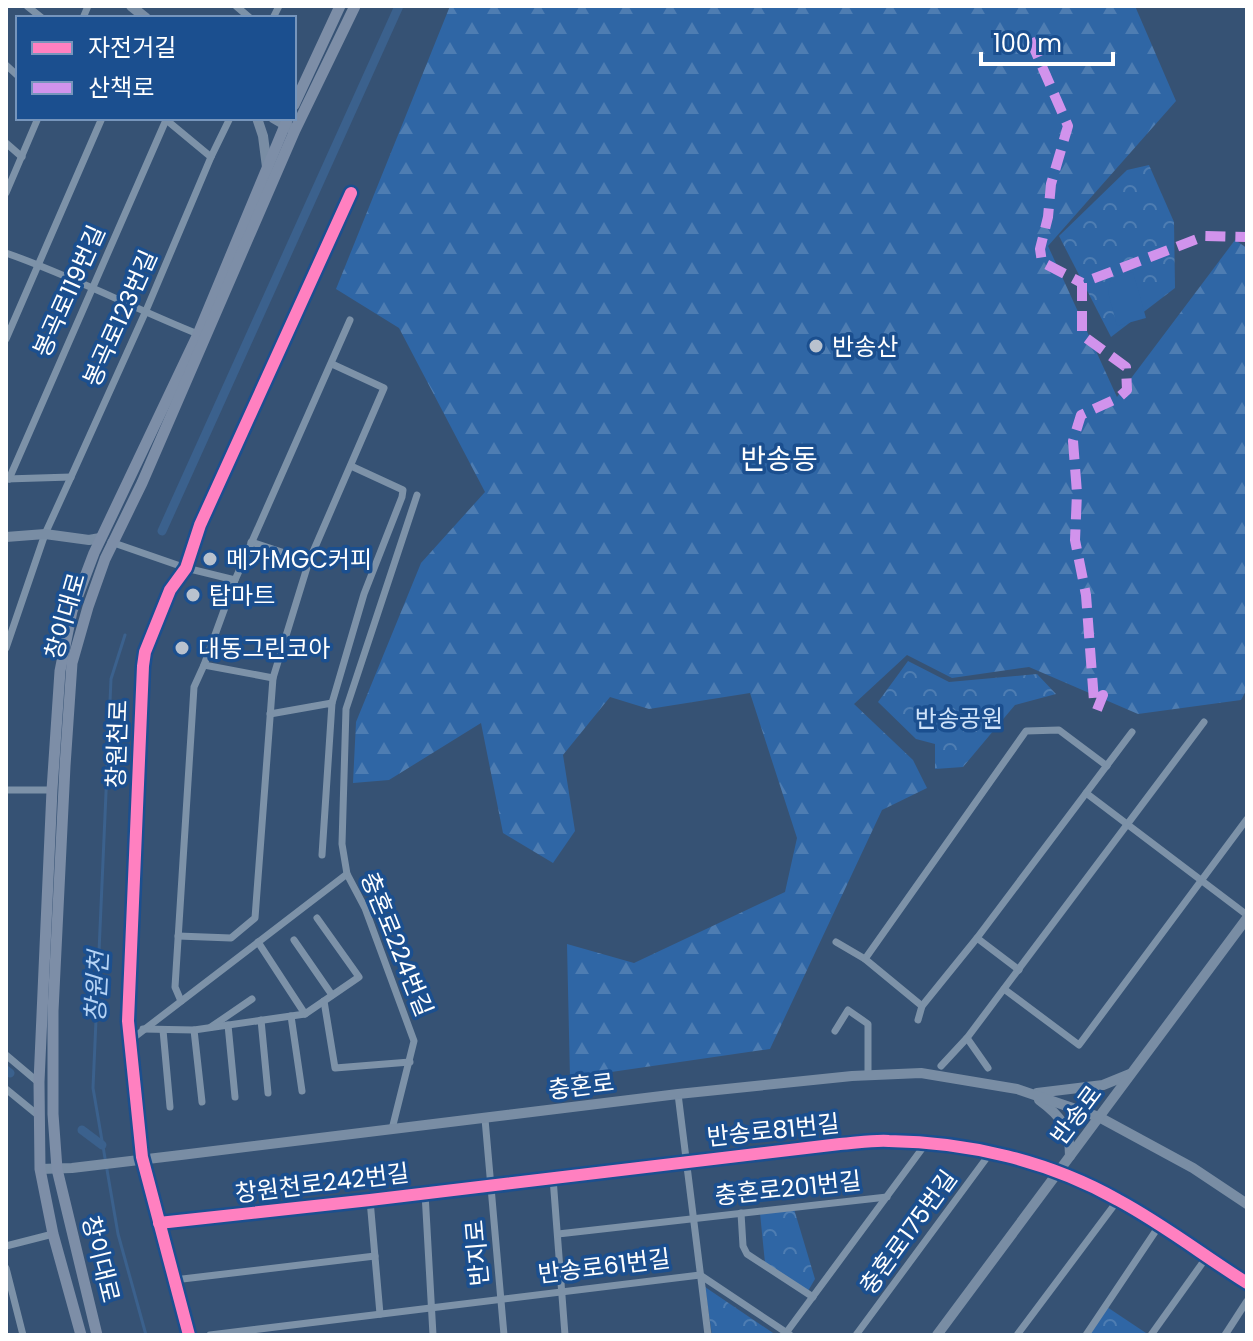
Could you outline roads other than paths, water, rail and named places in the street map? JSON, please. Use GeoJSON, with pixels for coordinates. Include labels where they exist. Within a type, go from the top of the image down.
{"type":"FeatureCollection","features":[{"type":"Feature","properties":{"kind":"main road"},"geometry":{"type":"LineString","coordinates":[[298,91],[340,6]]}},
{"type":"Feature","properties":{"kind":"main road","name":"창이대로"},"geometry":{"type":"LineString","coordinates":[[296,112],[355,6]]}},
{"type":"Feature","properties":{"kind":"main road"},"geometry":{"type":"LineString","coordinates":[[258,120],[267,167]]}},
{"type":"Feature","properties":{"kind":"main road","name":"창이대로"},"geometry":{"type":"LineString","coordinates":[[97,1335],[57,1169],[53,1114],[53,1011],[72,663],[109,523],[198,334],[267,167],[289,125]]}},
{"type":"Feature","properties":{"kind":"main road","name":"창이대로"},"geometry":{"type":"LineString","coordinates":[[81,1335],[53,1234],[40,1169],[39,1082],[60,671],[72,611],[106,540],[142,483],[289,125]]}},
{"type":"Feature","properties":{"kind":"main road"},"geometry":{"type":"LineString","coordinates":[[6,537],[45,534],[106,540]]}},
{"type":"Feature","properties":{"kind":"main road","name":"반송로"},"geometry":{"type":"LineString","coordinates":[[937,1335],[1247,916]]}},
{"type":"Feature","properties":{"kind":"main road","name":"충혼로"},"geometry":{"type":"LineString","coordinates":[[57,1169],[678,1094],[868,1075],[921,1073],[1017,1089],[1099,1117],[1193,1168],[1247,1204]]}},
{"type":"Feature","properties":{"kind":"main road","name":"충혼로"},"geometry":{"type":"LineString","coordinates":[[1031,1094],[1103,1085],[1132,1073]]}},
{"type":"Feature","properties":{"kind":"main road","name":"충혼로"},"geometry":{"type":"LineString","coordinates":[[1031,1094],[1059,1116],[1067,1134],[1070,1156]]}},
{"type":"Feature","properties":{"kind":"main road"},"geometry":{"type":"LineString","coordinates":[[40,1169],[57,1169]]}},
{"type":"Feature","properties":{"kind":"street"},"geometry":{"type":"LineString","coordinates":[[6,193],[37,120]]}},
{"type":"Feature","properties":{"kind":"street"},"geometry":{"type":"LineString","coordinates":[[6,339],[101,120]]}},
{"type":"Feature","properties":{"kind":"street","name":"봉곡로119번길"},"geometry":{"type":"LineString","coordinates":[[8,479],[165,120]]}},
{"type":"Feature","properties":{"kind":"street"},"geometry":{"type":"LineString","coordinates":[[166,120],[211,157]]}},
{"type":"Feature","properties":{"kind":"street","name":"봉곡로123번길"},"geometry":{"type":"LineString","coordinates":[[6,648],[45,534],[229,120]]}},
{"type":"Feature","properties":{"kind":"street"},"geometry":{"type":"LineString","coordinates":[[6,143],[22,157]]}},
{"type":"Feature","properties":{"kind":"street","name":"창원천로"},"geometry":{"type":"LineString","coordinates":[[189,1335],[139,1160],[128,1042],[143,666],[145,652],[170,590],[351,193]]}},
{"type":"Feature","properties":{"kind":"street"},"geometry":{"type":"LineString","coordinates":[[6,253],[93,287],[145,313],[198,334]]}},
{"type":"Feature","properties":{"kind":"street"},"geometry":{"type":"LineString","coordinates":[[181,1001],[175,987],[194,687],[251,542],[350,320]]}},
{"type":"Feature","properties":{"kind":"street"},"geometry":{"type":"LineString","coordinates":[[178,936],[231,938],[255,918],[273,678],[309,561],[384,388],[332,364]]}},
{"type":"Feature","properties":{"kind":"street"},"geometry":{"type":"LineString","coordinates":[[322,855],[332,703],[364,594],[403,490],[351,466]]}},
{"type":"Feature","properties":{"kind":"street"},"geometry":{"type":"LineString","coordinates":[[8,479],[71,477]]}},
{"type":"Feature","properties":{"kind":"street","name":"충혼로224번길"},"geometry":{"type":"LineString","coordinates":[[392,1129],[414,1041],[365,908],[347,874],[342,844],[346,709],[417,495]]}},
{"type":"Feature","properties":{"kind":"street"},"geometry":{"type":"LineString","coordinates":[[106,540],[183,567],[235,580]]}},
{"type":"Feature","properties":{"kind":"street"},"geometry":{"type":"LineString","coordinates":[[251,542],[309,561]]}},
{"type":"Feature","properties":{"kind":"street"},"geometry":{"type":"LineString","coordinates":[[204,665],[273,678]]}},
{"type":"Feature","properties":{"kind":"street"},"geometry":{"type":"LineString","coordinates":[[270,714],[332,703]]}},
{"type":"Feature","properties":{"kind":"street"},"geometry":{"type":"LineString","coordinates":[[941,1066],[967,1038],[1019,970],[1204,722]]}},
{"type":"Feature","properties":{"kind":"street"},"geometry":{"type":"LineString","coordinates":[[865,959],[1026,731],[1059,730],[1107,766]]}},
{"type":"Feature","properties":{"kind":"street"},"geometry":{"type":"LineString","coordinates":[[918,1020],[922,1006],[1132,732]]}},
{"type":"Feature","properties":{"kind":"street"},"geometry":{"type":"LineString","coordinates":[[6,790],[52,790]]}},
{"type":"Feature","properties":{"kind":"street"},"geometry":{"type":"LineString","coordinates":[[1086,793],[1247,916]]}},
{"type":"Feature","properties":{"kind":"street"},"geometry":{"type":"LineString","coordinates":[[1004,989],[1079,1045],[1247,819]]}},
{"type":"Feature","properties":{"kind":"street"},"geometry":{"type":"LineString","coordinates":[[128,1042],[347,874]]}},
{"type":"Feature","properties":{"kind":"street"},"geometry":{"type":"LineString","coordinates":[[143,1029],[194,1030],[305,1014],[359,977],[317,918]]}},
{"type":"Feature","properties":{"kind":"street"},"geometry":{"type":"LineString","coordinates":[[977,938],[1019,970]]}},
{"type":"Feature","properties":{"kind":"street"},"geometry":{"type":"LineString","coordinates":[[294,940],[332,995]]}},
{"type":"Feature","properties":{"kind":"street"},"geometry":{"type":"LineString","coordinates":[[258,942],[305,1014]]}},
{"type":"Feature","properties":{"kind":"street"},"geometry":{"type":"LineString","coordinates":[[836,942],[865,959],[922,1006]]}},
{"type":"Feature","properties":{"kind":"street"},"geometry":{"type":"LineString","coordinates":[[209,1028],[252,999]]}},
{"type":"Feature","properties":{"kind":"street"},"geometry":{"type":"LineString","coordinates":[[324,1001],[335,1068],[410,1062]]}},
{"type":"Feature","properties":{"kind":"street"},"geometry":{"type":"LineString","coordinates":[[835,1031],[848,1010],[868,1024],[868,1075]]}},
{"type":"Feature","properties":{"kind":"street"},"geometry":{"type":"LineString","coordinates":[[291,1016],[302,1091]]}},
{"type":"Feature","properties":{"kind":"street"},"geometry":{"type":"LineString","coordinates":[[261,1020],[268,1093]]}},
{"type":"Feature","properties":{"kind":"street"},"geometry":{"type":"LineString","coordinates":[[228,1025],[235,1097]]}},
{"type":"Feature","properties":{"kind":"street"},"geometry":{"type":"LineString","coordinates":[[163,1030],[170,1107]]}},
{"type":"Feature","properties":{"kind":"street"},"geometry":{"type":"LineString","coordinates":[[194,1030],[202,1102]]}},
{"type":"Feature","properties":{"kind":"street"},"geometry":{"type":"LineString","coordinates":[[967,1038],[988,1068]]}},
{"type":"Feature","properties":{"kind":"street"},"geometry":{"type":"LineString","coordinates":[[6,1055],[39,1082]]}},
{"type":"Feature","properties":{"kind":"street"},"geometry":{"type":"LineString","coordinates":[[6,1089],[39,1116]]}},
{"type":"Feature","properties":{"kind":"street","name":"충혼로201번길"},"geometry":{"type":"LineString","coordinates":[[678,1094],[707,1334],[696,1335]]}},
{"type":"Feature","properties":{"kind":"street","name":"반지로"},"geometry":{"type":"LineString","coordinates":[[485,1119],[504,1335]]}},
{"type":"Feature","properties":{"kind":"street","name":"반송로81번길"},"geometry":{"type":"LineString","coordinates":[[490,1185],[887,1140],[959,1146],[1059,1171],[1118,1200],[1247,1283]]}},
{"type":"Feature","properties":{"kind":"street"},"geometry":{"type":"LineString","coordinates":[[788,1334],[927,1142]]}},
{"type":"Feature","properties":{"kind":"street","name":"충혼로175번길"},"geometry":{"type":"LineString","coordinates":[[856,1335],[991,1152]]}},
{"type":"Feature","properties":{"kind":"street"},"geometry":{"type":"LineString","coordinates":[[553,1178],[565,1335]]}},
{"type":"Feature","properties":{"kind":"street","name":"창원천로242번길"},"geometry":{"type":"LineString","coordinates":[[159,1223],[490,1185]]}},
{"type":"Feature","properties":{"kind":"street"},"geometry":{"type":"LineString","coordinates":[[425,1193],[433,1335]]}},
{"type":"Feature","properties":{"kind":"street","name":"충혼로201번길"},"geometry":{"type":"LineString","coordinates":[[558,1234],[887,1197]]}},
{"type":"Feature","properties":{"kind":"street"},"geometry":{"type":"LineString","coordinates":[[370,1200],[380,1314]]}},
{"type":"Feature","properties":{"kind":"street"},"geometry":{"type":"LineString","coordinates":[[1017,1335],[1118,1200]]}},
{"type":"Feature","properties":{"kind":"street"},"geometry":{"type":"LineString","coordinates":[[741,1213],[743,1246],[747,1254],[813,1297]]}},
{"type":"Feature","properties":{"kind":"street"},"geometry":{"type":"LineString","coordinates":[[1086,1335],[1159,1226]]}},
{"type":"Feature","properties":{"kind":"street"},"geometry":{"type":"LineString","coordinates":[[6,1246],[53,1234]]}},
{"type":"Feature","properties":{"kind":"street"},"geometry":{"type":"LineString","coordinates":[[174,1280],[375,1256]]}},
{"type":"Feature","properties":{"kind":"street"},"geometry":{"type":"LineString","coordinates":[[1151,1335],[1206,1258]]}},
{"type":"Feature","properties":{"kind":"street"},"geometry":{"type":"LineString","coordinates":[[6,1268],[23,1335]]}},
{"type":"Feature","properties":{"kind":"street","name":"반송로61번길"},"geometry":{"type":"LineString","coordinates":[[210,1335],[700,1275],[788,1334]]}},
{"type":"Feature","properties":{"kind":"street"},"geometry":{"type":"LineString","coordinates":[[1225,1335],[1247,1301]]}},
{"type":"Feature","properties":{"kind":"waterway"},"geometry":{"type":"LineString","coordinates":[[162,531],[399,6]]}},
{"type":"Feature","properties":{"kind":"waterway","name":"창원천"},"geometry":{"type":"LineString","coordinates":[[125,635],[111,679],[93,1088],[118,1234],[146,1335]]}},
{"type":"Feature","properties":{"kind":"waterway"},"geometry":{"type":"LineString","coordinates":[[6,1070],[10,1073]]}},
{"type":"Feature","properties":{"kind":"waterway"},"geometry":{"type":"LineString","coordinates":[[82,1130],[102,1145]]}},
{"type":"Feature","properties":{"kind":"place","name":"반송산"},"geometry":{"type":"Point","coordinates":[816,346]}},
{"type":"Feature","properties":{"kind":"place","name":"메가MGC커피"},"geometry":{"type":"Point","coordinates":[210,559]}},
{"type":"Feature","properties":{"kind":"place","name":"탑마트"},"geometry":{"type":"Point","coordinates":[193,595]}},
{"type":"Feature","properties":{"kind":"place","name":"대동그린코아"},"geometry":{"type":"Point","coordinates":[182,648]}},
{"type":"Feature","properties":{"kind":"district","name":"반송동"},"geometry":{"type":"Point","coordinates":[779,459]}},
{"type":"Feature","properties":{"kind":"park label","name":"반송공원"},"geometry":{"type":"Point","coordinates":[959,718]}}]}
